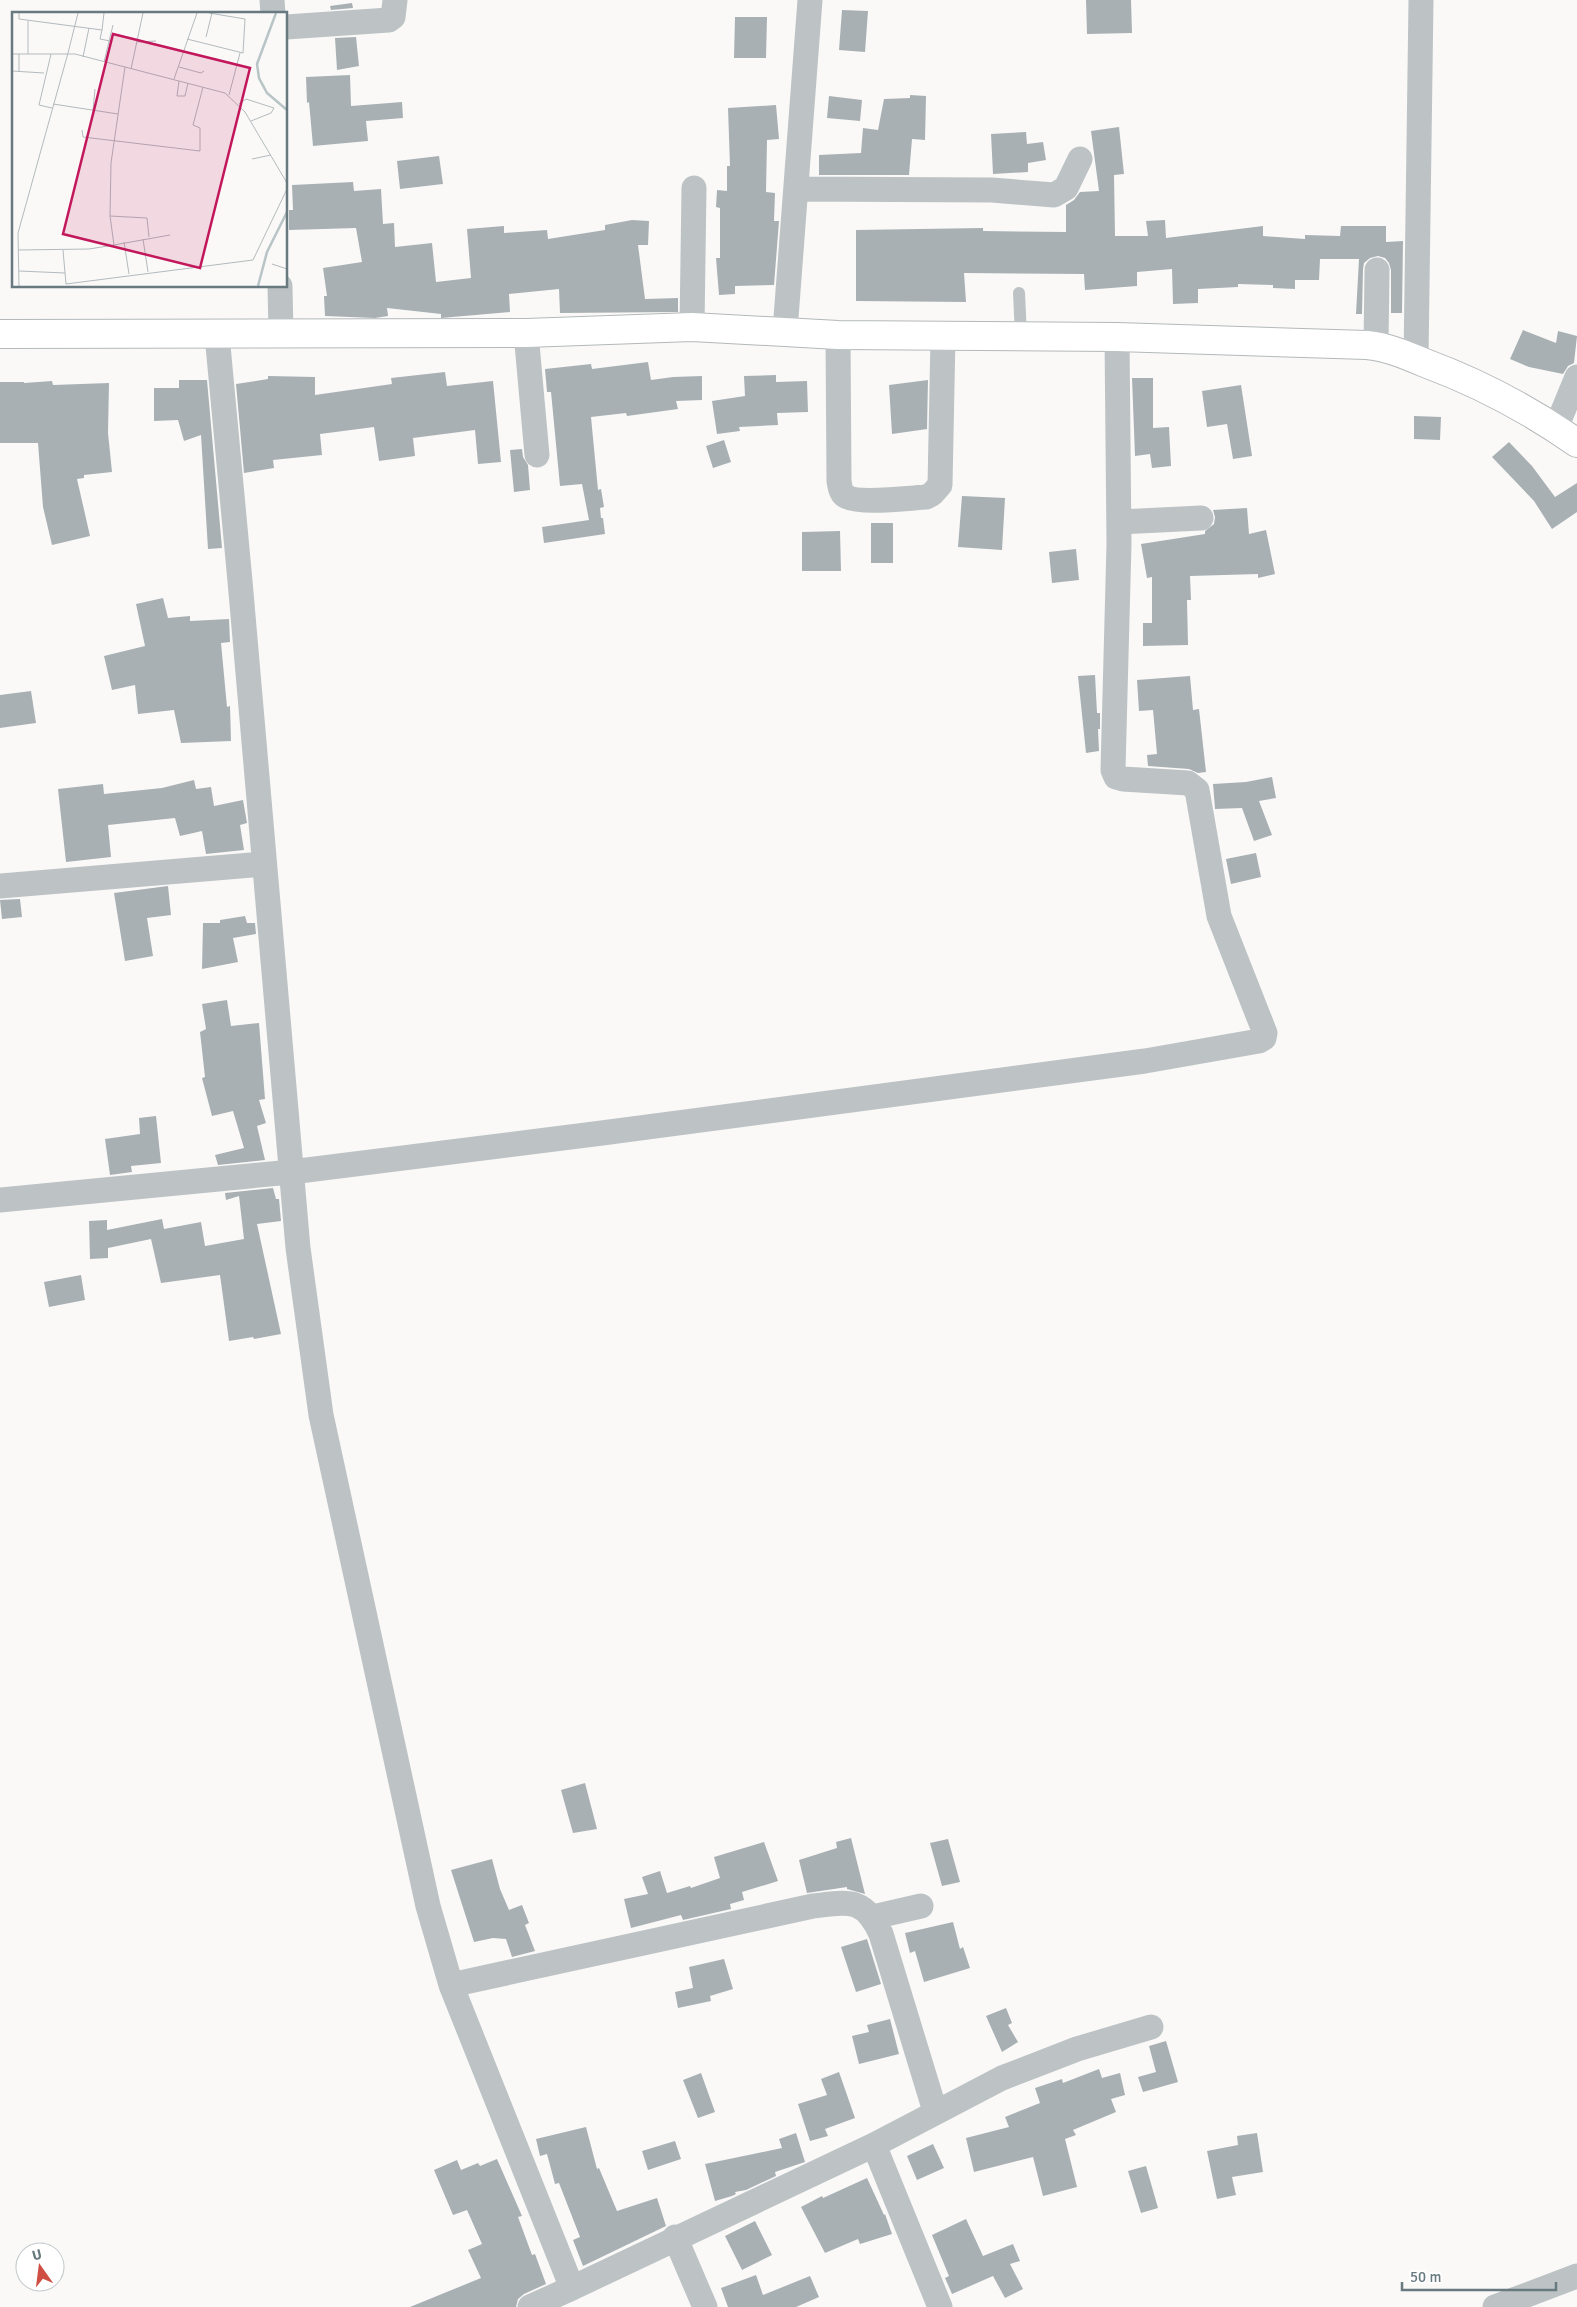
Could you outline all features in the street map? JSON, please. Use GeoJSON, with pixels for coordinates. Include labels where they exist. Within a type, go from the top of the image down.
{"type":"FeatureCollection","features":[{"type":"Feature","properties":{"kind":"highway"},"geometry":{"type":"LineString","coordinates":[[0,334],[526,333],[692,327],[838,335],[943,338],[1020,336],[1117,337],[1376,346],[1416,359],[1520,406],[1566,435]]}},
{"type":"Feature","properties":{"kind":"street"},"geometry":{"type":"LineString","coordinates":[[288,27],[389,20],[393,17],[395,0]]}},
{"type":"Feature","properties":{"kind":"street"},"geometry":{"type":"LineString","coordinates":[[785,331],[810,0]]}},
{"type":"Feature","properties":{"kind":"street"},"geometry":{"type":"LineString","coordinates":[[1416,359],[1422,0]]}},
{"type":"Feature","properties":{"kind":"street"},"geometry":{"type":"LineString","coordinates":[[796,189],[992,190],[1054,195],[1066,188],[1080,159]]}},
{"type":"Feature","properties":{"kind":"street"},"geometry":{"type":"LineString","coordinates":[[692,327],[694,188]]}},
{"type":"Feature","properties":{"kind":"street"},"geometry":{"type":"LineString","coordinates":[[1376,346],[1377,270]]}},
{"type":"Feature","properties":{"kind":"street"},"geometry":{"type":"LineString","coordinates":[[280,288],[281,334]]}},
{"type":"Feature","properties":{"kind":"street"},"geometry":{"type":"LineString","coordinates":[[526,333],[537,455]]}},
{"type":"Feature","properties":{"kind":"street"},"geometry":{"type":"LineString","coordinates":[[217,335],[298,1248],[321,1415],[428,1906],[451,1985],[572,2288]]}},
{"type":"Feature","properties":{"kind":"street"},"geometry":{"type":"LineString","coordinates":[[838,335],[840,490],[845,496],[858,500],[926,497],[932,494],[940,485],[943,338]]}},
{"type":"Feature","properties":{"kind":"street"},"geometry":{"type":"LineString","coordinates":[[0,1200],[291,1172],[1145,1061],[1260,1041],[1264,1038],[1265,1033],[1219,916],[1196,790],[1188,783],[1123,779],[1116,777],[1113,770],[1119,522],[1117,337]]}},
{"type":"Feature","properties":{"kind":"street"},"geometry":{"type":"LineString","coordinates":[[1566,435],[1577,377]]}},
{"type":"Feature","properties":{"kind":"street"},"geometry":{"type":"LineString","coordinates":[[1119,522],[1201,518]]}},
{"type":"Feature","properties":{"kind":"street"},"geometry":{"type":"LineString","coordinates":[[0,886],[264,864]]}},
{"type":"Feature","properties":{"kind":"street"},"geometry":{"type":"LineString","coordinates":[[451,1985],[813,1906],[851,1904],[859,1906],[873,1917],[881,1934],[934,2112]]}},
{"type":"Feature","properties":{"kind":"street"},"geometry":{"type":"LineString","coordinates":[[873,1917],[920,1906]]}},
{"type":"Feature","properties":{"kind":"street"},"geometry":{"type":"LineString","coordinates":[[530,2307],[675,2237],[874,2145],[1002,2078],[1077,2049],[1151,2027]]}},
{"type":"Feature","properties":{"kind":"street"},"geometry":{"type":"LineString","coordinates":[[874,2145],[940,2307]]}},
{"type":"Feature","properties":{"kind":"street"},"geometry":{"type":"LineString","coordinates":[[675,2237],[705,2307]]}},
{"type":"Feature","properties":{"kind":"street"},"geometry":{"type":"LineString","coordinates":[[1495,2307],[1577,2276]]}},
{"type":"Feature","properties":{"kind":"lane"},"geometry":{"type":"LineString","coordinates":[[1019,293],[1020,336]]}},
{"type":"Feature","properties":{"kind":"building"},"geometry":{"type":"Polygon","coordinates":[[[1086,0],[1131,0],[1132,33],[1087,34],[1086,0]]]}},
{"type":"Feature","properties":{"kind":"building"},"geometry":{"type":"Polygon","coordinates":[[[352,3],[353,8],[331,10],[330,6],[352,3]]]}},
{"type":"Feature","properties":{"kind":"building"},"geometry":{"type":"Polygon","coordinates":[[[842,10],[868,11],[865,52],[839,50],[842,10]]]}},
{"type":"Feature","properties":{"kind":"building"},"geometry":{"type":"Polygon","coordinates":[[[735,17],[767,17],[766,58],[734,58],[735,17]]]}},
{"type":"Feature","properties":{"kind":"building"},"geometry":{"type":"Polygon","coordinates":[[[356,37],[359,66],[337,70],[335,38],[356,37]]]}},
{"type":"Feature","properties":{"kind":"building"},"geometry":{"type":"Polygon","coordinates":[[[350,75],[351,106],[402,102],[403,118],[366,121],[368,141],[313,146],[309,102],[307,103],[306,77],[350,75]]]}},
{"type":"Feature","properties":{"kind":"building"},"geometry":{"type":"Polygon","coordinates":[[[910,95],[926,96],[925,140],[912,139],[909,175],[819,175],[819,155],[861,153],[863,128],[878,130],[884,99],[910,98],[910,95]]]}},
{"type":"Feature","properties":{"kind":"building"},"geometry":{"type":"Polygon","coordinates":[[[829,96],[862,100],[860,121],[827,118],[829,96]]]}},
{"type":"Feature","properties":{"kind":"building"},"geometry":{"type":"Polygon","coordinates":[[[776,105],[779,139],[767,140],[766,192],[775,193],[774,221],[779,221],[774,285],[735,286],[735,294],[719,295],[716,258],[720,258],[720,208],[716,207],[717,190],[727,191],[727,166],[730,166],[728,108],[776,105]]]}},
{"type":"Feature","properties":{"kind":"building"},"geometry":{"type":"Polygon","coordinates":[[[1119,127],[1124,174],[1114,175],[1115,236],[1148,236],[1146,221],[1165,220],[1166,238],[1263,226],[1263,236],[1305,239],[1305,235],[1340,236],[1341,226],[1386,226],[1386,242],[1403,241],[1402,313],[1391,313],[1391,270],[1385,258],[1378,256],[1370,258],[1364,263],[1362,314],[1356,314],[1359,259],[1320,259],[1319,280],[1295,280],[1295,289],[1273,288],[1273,285],[1238,284],[1238,287],[1198,289],[1198,303],[1173,304],[1172,269],[1137,272],[1137,286],[1085,290],[1084,274],[964,273],[966,302],[856,301],[856,230],[983,228],[983,231],[1066,232],[1066,205],[1074,200],[1080,192],[1099,191],[1091,131],[1119,127]]]}},
{"type":"Feature","properties":{"kind":"building"},"geometry":{"type":"Polygon","coordinates":[[[1026,132],[1027,144],[1043,142],[1046,160],[1028,163],[1028,172],[993,174],[991,134],[1026,132]]]}},
{"type":"Feature","properties":{"kind":"building"},"geometry":{"type":"Polygon","coordinates":[[[439,156],[443,184],[400,189],[397,161],[439,156]]]}},
{"type":"Feature","properties":{"kind":"building"},"geometry":{"type":"Polygon","coordinates":[[[353,182],[354,191],[381,189],[383,224],[394,223],[395,247],[432,243],[436,282],[471,278],[467,229],[504,226],[504,233],[547,230],[548,239],[605,230],[605,225],[632,220],[649,221],[648,245],[638,245],[645,299],[678,298],[678,312],[560,313],[559,289],[509,294],[510,312],[441,318],[441,314],[387,308],[388,316],[375,318],[325,316],[324,296],[327,296],[323,268],[362,262],[356,228],[289,230],[289,210],[293,210],[292,185],[353,182]]]}},
{"type":"Feature","properties":{"kind":"building"},"geometry":{"type":"Polygon","coordinates":[[[1523,330],[1556,343],[1558,331],[1577,336],[1574,363],[1568,366],[1563,374],[1529,367],[1510,359],[1523,330]]]}},
{"type":"Feature","properties":{"kind":"building"},"geometry":{"type":"Polygon","coordinates":[[[648,362],[651,380],[702,376],[702,400],[676,401],[678,409],[627,416],[626,413],[591,417],[598,490],[601,489],[604,507],[600,508],[605,534],[544,543],[542,527],[589,520],[582,484],[560,486],[551,392],[547,392],[545,369],[591,364],[592,369],[648,362]]]}},
{"type":"Feature","properties":{"kind":"building"},"geometry":{"type":"Polygon","coordinates":[[[445,372],[447,386],[493,381],[501,462],[478,464],[475,430],[413,438],[415,456],[379,461],[374,427],[320,434],[322,455],[273,460],[274,468],[244,473],[236,384],[268,379],[268,376],[315,377],[315,395],[392,384],[391,378],[445,372]]]}},
{"type":"Feature","properties":{"kind":"building"},"geometry":{"type":"Polygon","coordinates":[[[776,375],[776,382],[807,381],[808,412],[777,413],[778,425],[739,427],[740,431],[717,434],[712,401],[745,396],[744,376],[776,375]]]}},
{"type":"Feature","properties":{"kind":"building"},"geometry":{"type":"Polygon","coordinates":[[[1132,378],[1153,378],[1153,428],[1169,427],[1171,466],[1152,468],[1150,454],[1135,456],[1132,378]]]}},
{"type":"Feature","properties":{"kind":"building"},"geometry":{"type":"Polygon","coordinates":[[[179,380],[207,380],[222,548],[208,549],[201,435],[184,441],[178,420],[154,421],[154,388],[179,388],[179,380]]]}},
{"type":"Feature","properties":{"kind":"building"},"geometry":{"type":"Polygon","coordinates":[[[928,380],[927,429],[892,434],[889,385],[928,380]]]}},
{"type":"Feature","properties":{"kind":"building"},"geometry":{"type":"Polygon","coordinates":[[[52,381],[53,385],[109,383],[108,433],[112,472],[84,475],[84,478],[77,479],[90,536],[52,545],[43,507],[38,443],[0,443],[0,382],[52,381]]]}},
{"type":"Feature","properties":{"kind":"building"},"geometry":{"type":"Polygon","coordinates":[[[1241,385],[1252,456],[1233,459],[1227,424],[1207,427],[1202,391],[1241,385]]]}},
{"type":"Feature","properties":{"kind":"building"},"geometry":{"type":"Polygon","coordinates":[[[1414,416],[1441,417],[1440,440],[1414,439],[1414,416]]]}},
{"type":"Feature","properties":{"kind":"building"},"geometry":{"type":"Polygon","coordinates":[[[724,440],[731,462],[713,468],[706,446],[724,440]]]}},
{"type":"Feature","properties":{"kind":"building"},"geometry":{"type":"Polygon","coordinates":[[[1509,442],[1532,466],[1555,497],[1577,483],[1577,512],[1552,529],[1534,501],[1492,457],[1509,442]]]}},
{"type":"Feature","properties":{"kind":"building"},"geometry":{"type":"Polygon","coordinates":[[[522,449],[523,457],[528,465],[530,490],[514,492],[510,450],[522,449]]]}},
{"type":"Feature","properties":{"kind":"building"},"geometry":{"type":"Polygon","coordinates":[[[962,496],[1005,498],[1002,550],[958,547],[962,496]]]}},
{"type":"Feature","properties":{"kind":"building"},"geometry":{"type":"Polygon","coordinates":[[[1247,508],[1249,534],[1266,530],[1275,574],[1258,578],[1258,574],[1190,576],[1191,600],[1187,600],[1188,645],[1143,646],[1143,623],[1152,623],[1152,577],[1147,578],[1141,544],[1205,534],[1205,531],[1214,524],[1213,510],[1247,508]]]}},
{"type":"Feature","properties":{"kind":"building"},"geometry":{"type":"Polygon","coordinates":[[[871,523],[893,523],[893,563],[871,563],[871,523]]]}},
{"type":"Feature","properties":{"kind":"building"},"geometry":{"type":"Polygon","coordinates":[[[840,531],[841,571],[802,571],[802,532],[840,531]]]}},
{"type":"Feature","properties":{"kind":"building"},"geometry":{"type":"Polygon","coordinates":[[[1076,549],[1079,580],[1052,583],[1049,552],[1076,549]]]}},
{"type":"Feature","properties":{"kind":"building"},"geometry":{"type":"Polygon","coordinates":[[[163,598],[168,618],[190,616],[190,621],[229,619],[230,642],[221,643],[227,707],[230,706],[231,741],[181,743],[174,710],[138,714],[135,685],[112,690],[104,656],[145,646],[136,604],[163,598]]]}},
{"type":"Feature","properties":{"kind":"building"},"geometry":{"type":"Polygon","coordinates":[[[1095,675],[1097,713],[1100,713],[1100,729],[1098,729],[1099,751],[1086,753],[1078,676],[1095,675]]]}},
{"type":"Feature","properties":{"kind":"building"},"geometry":{"type":"Polygon","coordinates":[[[1190,676],[1193,710],[1199,709],[1206,772],[1198,773],[1189,769],[1148,766],[1147,755],[1157,754],[1153,710],[1139,711],[1137,680],[1190,676]]]}},
{"type":"Feature","properties":{"kind":"building"},"geometry":{"type":"Polygon","coordinates":[[[31,691],[36,723],[0,728],[0,695],[31,691]]]}},
{"type":"Feature","properties":{"kind":"building"},"geometry":{"type":"Polygon","coordinates":[[[1272,777],[1276,798],[1259,801],[1272,835],[1254,841],[1242,808],[1215,809],[1213,784],[1246,782],[1272,777]]]}},
{"type":"Feature","properties":{"kind":"building"},"geometry":{"type":"Polygon","coordinates":[[[194,780],[196,789],[211,787],[214,806],[243,800],[247,823],[240,825],[244,850],[206,854],[202,831],[180,836],[175,818],[108,825],[111,857],[66,862],[58,789],[103,784],[104,794],[162,788],[194,780]]]}},
{"type":"Feature","properties":{"kind":"building"},"geometry":{"type":"Polygon","coordinates":[[[1256,853],[1261,877],[1231,884],[1226,859],[1256,853]]]}},
{"type":"Feature","properties":{"kind":"building"},"geometry":{"type":"Polygon","coordinates":[[[168,886],[171,915],[147,918],[153,956],[125,961],[114,893],[168,886]]]}},
{"type":"Feature","properties":{"kind":"building"},"geometry":{"type":"Polygon","coordinates":[[[20,899],[22,917],[2,919],[0,900],[20,899]]]}},
{"type":"Feature","properties":{"kind":"building"},"geometry":{"type":"Polygon","coordinates":[[[245,916],[247,923],[255,923],[256,934],[233,938],[238,962],[202,969],[203,923],[220,923],[220,920],[245,916]]]}},
{"type":"Feature","properties":{"kind":"building"},"geometry":{"type":"Polygon","coordinates":[[[227,1000],[231,1026],[259,1023],[265,1099],[259,1100],[266,1123],[257,1126],[265,1160],[218,1165],[215,1155],[244,1148],[233,1111],[212,1116],[202,1078],[205,1077],[200,1032],[206,1029],[202,1004],[227,1000]]]}},
{"type":"Feature","properties":{"kind":"building"},"geometry":{"type":"Polygon","coordinates":[[[156,1116],[161,1163],[131,1166],[132,1172],[110,1175],[105,1139],[140,1134],[139,1118],[156,1116]]]}},
{"type":"Feature","properties":{"kind":"building"},"geometry":{"type":"Polygon","coordinates":[[[273,1188],[276,1199],[279,1199],[281,1221],[257,1224],[281,1334],[229,1341],[220,1275],[161,1283],[151,1239],[108,1248],[108,1258],[90,1259],[89,1221],[107,1220],[107,1230],[162,1219],[164,1229],[201,1222],[205,1246],[244,1239],[239,1196],[226,1200],[225,1193],[273,1188]]]}},
{"type":"Feature","properties":{"kind":"building"},"geometry":{"type":"Polygon","coordinates":[[[81,1275],[85,1300],[49,1307],[44,1282],[81,1275]]]}},
{"type":"Feature","properties":{"kind":"building"},"geometry":{"type":"Polygon","coordinates":[[[585,1783],[597,1829],[573,1833],[561,1790],[585,1783]]]}},
{"type":"Feature","properties":{"kind":"building"},"geometry":{"type":"Polygon","coordinates":[[[851,1838],[865,1894],[847,1889],[847,1887],[807,1893],[799,1860],[837,1848],[836,1842],[851,1838]]]}},
{"type":"Feature","properties":{"kind":"building"},"geometry":{"type":"Polygon","coordinates":[[[948,1839],[960,1882],[942,1886],[930,1843],[948,1839]]]}},
{"type":"Feature","properties":{"kind":"building"},"geometry":{"type":"Polygon","coordinates":[[[764,1842],[778,1881],[742,1892],[744,1900],[730,1904],[731,1909],[683,1920],[681,1915],[631,1928],[624,1899],[648,1894],[642,1877],[660,1871],[667,1893],[690,1886],[691,1888],[720,1878],[714,1857],[764,1842]]]}},
{"type":"Feature","properties":{"kind":"building"},"geometry":{"type":"Polygon","coordinates":[[[492,1859],[500,1889],[509,1910],[522,1905],[529,1923],[525,1925],[535,1951],[512,1957],[506,1939],[493,1938],[474,1942],[451,1870],[492,1859]]]}},
{"type":"Feature","properties":{"kind":"building"},"geometry":{"type":"Polygon","coordinates":[[[953,1922],[960,1949],[963,1947],[970,1968],[924,1982],[915,1951],[910,1953],[905,1933],[953,1922]]]}},
{"type":"Feature","properties":{"kind":"building"},"geometry":{"type":"Polygon","coordinates":[[[867,1939],[881,1984],[856,1992],[841,1947],[867,1939]]]}},
{"type":"Feature","properties":{"kind":"building"},"geometry":{"type":"Polygon","coordinates":[[[724,1959],[733,1989],[710,1996],[711,2001],[678,2008],[675,1992],[693,1988],[689,1967],[724,1959]]]}},
{"type":"Feature","properties":{"kind":"building"},"geometry":{"type":"Polygon","coordinates":[[[1006,2008],[1012,2023],[1008,2025],[1018,2042],[1002,2052],[986,2016],[1006,2008]]]}},
{"type":"Feature","properties":{"kind":"building"},"geometry":{"type":"Polygon","coordinates":[[[890,2019],[899,2054],[859,2064],[852,2036],[869,2032],[867,2025],[890,2019]]]}},
{"type":"Feature","properties":{"kind":"building"},"geometry":{"type":"Polygon","coordinates":[[[1166,2041],[1178,2082],[1143,2092],[1138,2077],[1156,2072],[1149,2046],[1166,2041]]]}},
{"type":"Feature","properties":{"kind":"building"},"geometry":{"type":"Polygon","coordinates":[[[1099,2069],[1102,2078],[1120,2073],[1125,2095],[1111,2099],[1116,2112],[1073,2130],[1076,2135],[1065,2139],[1077,2187],[1043,2196],[1033,2157],[974,2172],[966,2138],[1009,2127],[1005,2117],[1040,2103],[1035,2088],[1062,2079],[1063,2083],[1099,2069]]]}},
{"type":"Feature","properties":{"kind":"building"},"geometry":{"type":"Polygon","coordinates":[[[839,2072],[855,2118],[825,2129],[828,2136],[810,2141],[798,2104],[827,2095],[821,2079],[839,2072]]]}},
{"type":"Feature","properties":{"kind":"building"},"geometry":{"type":"Polygon","coordinates":[[[701,2073],[715,2112],[698,2118],[683,2080],[701,2073]]]}},
{"type":"Feature","properties":{"kind":"building"},"geometry":{"type":"Polygon","coordinates":[[[586,2127],[597,2169],[599,2168],[617,2211],[657,2198],[666,2226],[583,2266],[573,2240],[580,2237],[559,2183],[555,2184],[547,2154],[540,2156],[536,2139],[586,2127]]]}},
{"type":"Feature","properties":{"kind":"building"},"geometry":{"type":"Polygon","coordinates":[[[796,2133],[805,2162],[775,2172],[776,2176],[746,2190],[735,2192],[736,2194],[732,2196],[715,2201],[705,2164],[782,2148],[779,2139],[796,2133]]]}},
{"type":"Feature","properties":{"kind":"building"},"geometry":{"type":"Polygon","coordinates":[[[1257,2133],[1263,2172],[1232,2177],[1236,2195],[1217,2199],[1207,2151],[1238,2145],[1237,2136],[1257,2133]]]}},
{"type":"Feature","properties":{"kind":"building"},"geometry":{"type":"Polygon","coordinates":[[[675,2141],[681,2159],[648,2170],[642,2151],[675,2141]]]}},
{"type":"Feature","properties":{"kind":"building"},"geometry":{"type":"Polygon","coordinates":[[[933,2144],[944,2168],[917,2180],[907,2156],[933,2144]]]}},
{"type":"Feature","properties":{"kind":"building"},"geometry":{"type":"Polygon","coordinates":[[[497,2159],[522,2216],[518,2217],[532,2255],[535,2254],[546,2284],[524,2294],[518,2299],[516,2307],[410,2307],[481,2278],[468,2250],[482,2244],[467,2210],[453,2215],[434,2170],[457,2160],[461,2170],[478,2163],[480,2166],[497,2159]]]}},
{"type":"Feature","properties":{"kind":"building"},"geometry":{"type":"Polygon","coordinates":[[[1146,2166],[1158,2208],[1141,2213],[1128,2171],[1146,2166]]]}},
{"type":"Feature","properties":{"kind":"building"},"geometry":{"type":"Polygon","coordinates":[[[867,2178],[885,2214],[892,2234],[860,2244],[858,2239],[825,2253],[801,2207],[822,2196],[823,2198],[867,2178]]]}},
{"type":"Feature","properties":{"kind":"building"},"geometry":{"type":"Polygon","coordinates":[[[966,2219],[983,2256],[1013,2244],[1020,2261],[1010,2264],[1023,2289],[1005,2298],[993,2276],[952,2294],[945,2278],[949,2276],[932,2235],[966,2219]]]}},
{"type":"Feature","properties":{"kind":"building"},"geometry":{"type":"Polygon","coordinates":[[[755,2221],[772,2255],[742,2270],[725,2236],[755,2221]]]}},
{"type":"Feature","properties":{"kind":"building"},"geometry":{"type":"Polygon","coordinates":[[[756,2275],[763,2295],[810,2276],[819,2297],[796,2307],[728,2307],[721,2288],[756,2275]]]}}]}
